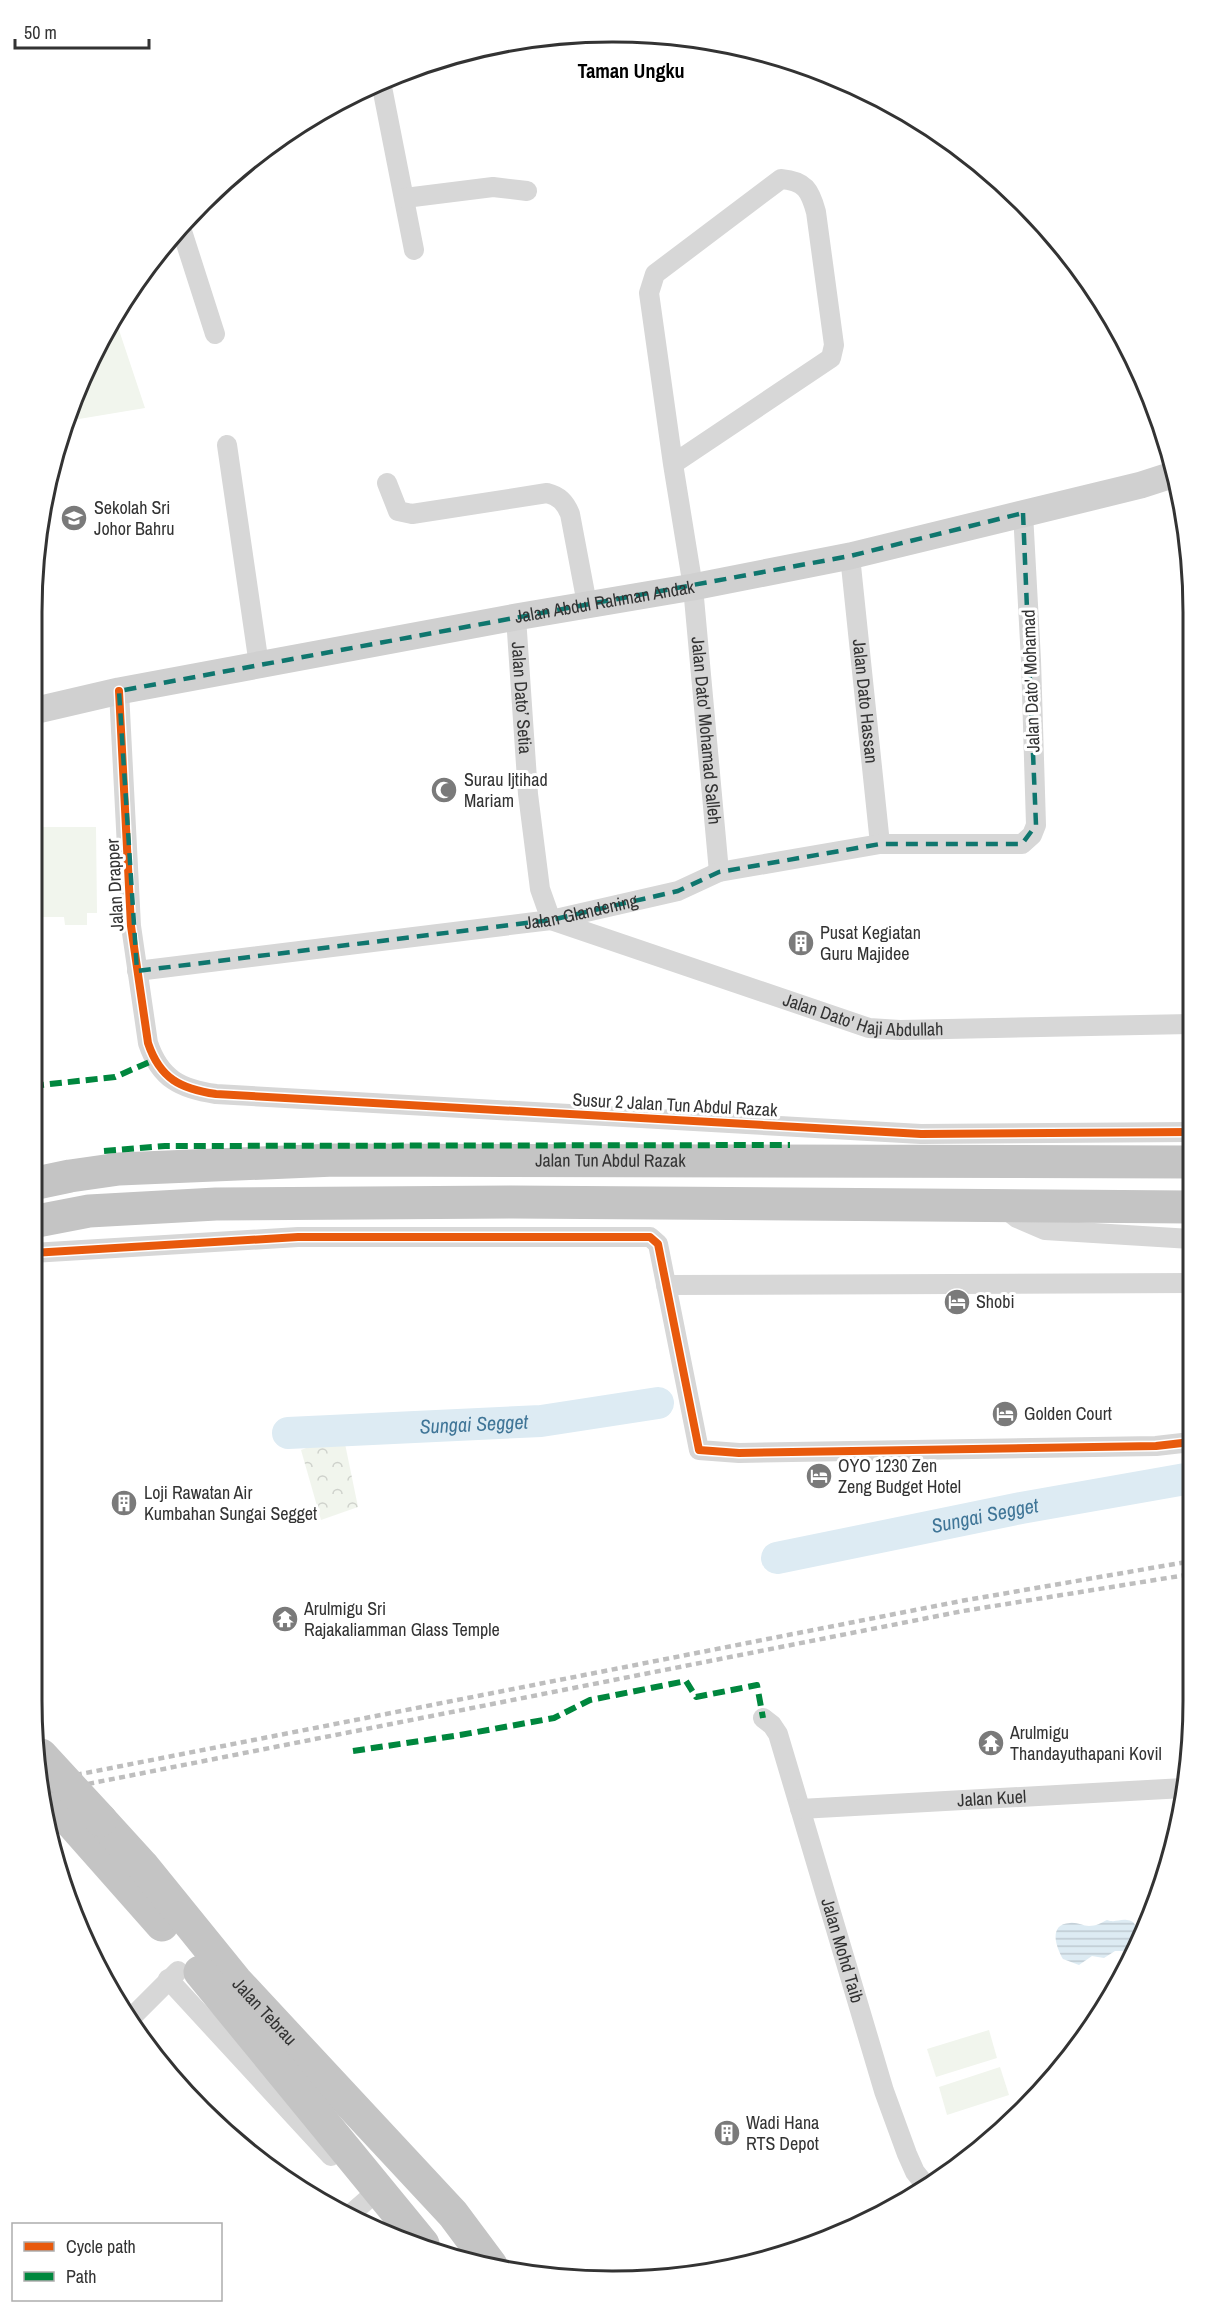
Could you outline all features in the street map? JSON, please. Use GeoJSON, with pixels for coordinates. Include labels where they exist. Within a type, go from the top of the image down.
{"type":"FeatureCollection","features":[{"type":"Feature","properties":{"kind":"highway","name":"Jalan Tun Abdul Razak"},"geometry":{"type":"LineString","coordinates":[[42,1182],[119,1168],[335,1160],[1153,1162],[1183,1148]]}},
{"type":"Feature","properties":{"kind":"highway"},"geometry":{"type":"LineString","coordinates":[[42,1220],[89,1211],[216,1204],[512,1202],[1183,1207]]}},
{"type":"Feature","properties":{"kind":"highway","name":"Jalan Tebrau"},"geometry":{"type":"LineString","coordinates":[[46,1763],[169,1933],[241,2022],[279,2047],[453,2214],[485,2256]]}},
{"type":"Feature","properties":{"kind":"highway","name":"Jalan Tebrau"},"geometry":{"type":"LineString","coordinates":[[51,1797],[87,1822],[142,1865],[236,1981],[279,2047],[418,2237]]}},
{"type":"Feature","properties":{"kind":"highway"},"geometry":{"type":"LineString","coordinates":[[173,1975],[241,2022]]}},
{"type":"Feature","properties":{"kind":"street"},"geometry":{"type":"LineString","coordinates":[[383,90],[414,250]]}},
{"type":"Feature","properties":{"kind":"street","name":"Jalan Dato' Mohamad Salleh"},"geometry":{"type":"LineString","coordinates":[[673,464],[831,358],[834,345],[816,212],[811,194],[802,184],[781,179],[655,274],[649,293],[673,464],[693,587],[719,872]]}},
{"type":"Feature","properties":{"kind":"street"},"geometry":{"type":"LineString","coordinates":[[405,198],[494,187],[526,191]]}},
{"type":"Feature","properties":{"kind":"street"},"geometry":{"type":"LineString","coordinates":[[184,236],[215,334]]}},
{"type":"Feature","properties":{"kind":"street"},"geometry":{"type":"LineString","coordinates":[[227,445],[259,665]]}},
{"type":"Feature","properties":{"kind":"street","name":"Jalan Abdul Rahman Andak"},"geometry":{"type":"LineString","coordinates":[[42,709],[119,691],[587,604],[693,587],[850,556],[1167,477]]}},
{"type":"Feature","properties":{"kind":"street"},"geometry":{"type":"LineString","coordinates":[[387,483],[398,511],[412,514],[547,493],[555,495],[566,504],[570,514],[587,604]]}},
{"type":"Feature","properties":{"kind":"street","name":"Jalan Dato' Mohamad"},"geometry":{"type":"LineString","coordinates":[[1022,844],[1032,835],[1036,825],[1032,660],[1023,513]]}},
{"type":"Feature","properties":{"kind":"street","name":"Jalan Dato Hassan"},"geometry":{"type":"LineString","coordinates":[[850,556],[880,844]]}},
{"type":"Feature","properties":{"kind":"street","name":"Jalan Dato’ Setia"},"geometry":{"type":"LineString","coordinates":[[516,617],[528,794],[540,889],[551,920]]}},
{"type":"Feature","properties":{"kind":"street","name":"Jalan Drapper"},"geometry":{"type":"LineString","coordinates":[[119,691],[131,926],[136,971],[148,1043],[154,1060],[163,1073]]}},
{"type":"Feature","properties":{"kind":"street","name":"Jalan Glandening"},"geometry":{"type":"LineString","coordinates":[[136,971],[551,920],[678,891],[719,872],[880,844],[1022,844]]}},
{"type":"Feature","properties":{"kind":"street","name":"Jalan Dato' Haji Abdullah"},"geometry":{"type":"LineString","coordinates":[[551,920],[869,1028],[900,1030],[1183,1024]]}},
{"type":"Feature","properties":{"kind":"street","name":"Susur 2 Jalan Tun Abdul Razak"},"geometry":{"type":"LineString","coordinates":[[163,1073],[195,1091],[216,1094],[921,1134],[1183,1145]]}},
{"type":"Feature","properties":{"kind":"street"},"geometry":{"type":"LineString","coordinates":[[303,1203],[305,1237]]}},
{"type":"Feature","properties":{"kind":"street"},"geometry":{"type":"LineString","coordinates":[[216,1204],[239,1240]]}},
{"type":"Feature","properties":{"kind":"street"},"geometry":{"type":"LineString","coordinates":[[1000,1205],[1017,1218],[1045,1230],[1183,1239]]}},
{"type":"Feature","properties":{"kind":"street"},"geometry":{"type":"LineString","coordinates":[[42,1252],[305,1237],[650,1237],[658,1244],[699,1450],[751,1453],[1156,1446],[1183,1443]]}},
{"type":"Feature","properties":{"kind":"street"},"geometry":{"type":"LineString","coordinates":[[666,1285],[1183,1283]]}},
{"type":"Feature","properties":{"kind":"street","name":"Jalan Mohd Taib"},"geometry":{"type":"LineString","coordinates":[[763,1718],[778,1734],[884,2091],[911,2163],[922,2180]]}},
{"type":"Feature","properties":{"kind":"street","name":"Jalan Kuel"},"geometry":{"type":"LineString","coordinates":[[800,1809],[1176,1788]]}},
{"type":"Feature","properties":{"kind":"street"},"geometry":{"type":"LineString","coordinates":[[136,2013],[173,1975],[388,2225]]}},
{"type":"Feature","properties":{"kind":"street"},"geometry":{"type":"LineString","coordinates":[[356,2210],[368,2199]]}},
{"type":"Feature","properties":{"kind":"highlighted area"},"geometry":{"type":"Polygon","coordinates":[[[1023,513],[1036,825],[1022,844],[880,844],[719,872],[678,891],[551,920],[137,971],[119,691],[850,556],[1023,513]]]}},
{"type":"Feature","properties":{"kind":"green space"},"geometry":{"type":"Polygon","coordinates":[[[118,327],[145,408],[75,420],[85,394],[118,327]]]}},
{"type":"Feature","properties":{"kind":"green space"},"geometry":{"type":"Polygon","coordinates":[[[42,827],[96,827],[97,913],[87,913],[87,925],[65,925],[64,917],[42,917],[42,827]]]}},
{"type":"Feature","properties":{"kind":"green space"},"geometry":{"type":"Polygon","coordinates":[[[343,1434],[358,1507],[321,1520],[301,1450],[343,1434]]]}},
{"type":"Feature","properties":{"kind":"green space"},"geometry":{"type":"Polygon","coordinates":[[[989,2030],[997,2058],[936,2077],[927,2049],[989,2030]]]}},
{"type":"Feature","properties":{"kind":"green space"},"geometry":{"type":"Polygon","coordinates":[[[1000,2067],[1009,2095],[947,2115],[939,2087],[1000,2067]]]}},
{"type":"Feature","properties":{"kind":"shaded area"},"geometry":{"type":"Polygon","coordinates":[[[1107,1920],[1132,1921],[1136,1928],[1125,1951],[1115,1951],[1104,1958],[1092,1956],[1079,1965],[1063,1959],[1056,1943],[1056,1932],[1059,1927],[1073,1923],[1087,1926],[1107,1920]]]}},
{"type":"Feature","properties":{"kind":"waterway","name":"Sungai Segget"},"geometry":{"type":"LineString","coordinates":[[288,1433],[541,1421],[658,1403]]}},
{"type":"Feature","properties":{"kind":"waterway","name":"Sungai Segget"},"geometry":{"type":"LineString","coordinates":[[777,1558],[1021,1508],[1183,1479]]}},
{"type":"Feature","properties":{"kind":"railway"},"geometry":{"type":"LineString","coordinates":[[48,1780],[961,1601],[1183,1563]]}},
{"type":"Feature","properties":{"kind":"railway"},"geometry":{"type":"LineString","coordinates":[[50,1791],[963,1611],[1183,1575]]}},
{"type":"Feature","properties":{"kind":"marked path"},"geometry":{"type":"LineString","coordinates":[[42,1085],[115,1077],[154,1060]]}},
{"type":"Feature","properties":{"kind":"marked path"},"geometry":{"type":"LineString","coordinates":[[104,1151],[165,1146],[790,1145]]}},
{"type":"Feature","properties":{"kind":"marked path"},"geometry":{"type":"LineString","coordinates":[[353,1751],[554,1718],[590,1700],[686,1681],[696,1697],[757,1685],[763,1718]]}},
{"type":"Feature","properties":{"kind":"cycle path"},"geometry":{"type":"LineString","coordinates":[[119,691],[131,926],[148,1043],[166,1074],[182,1085],[216,1094],[921,1134],[1183,1132]]}},
{"type":"Feature","properties":{"kind":"cycle path"},"geometry":{"type":"LineString","coordinates":[[42,1252],[298,1237],[650,1237],[658,1244],[699,1450],[739,1453],[1156,1446],[1183,1443]]}},
{"type":"Feature","properties":{"kind":"place","name":"Sekolah Sri Johor Bahru"},"geometry":{"type":"Point","coordinates":[74,518]}},
{"type":"Feature","properties":{"kind":"place","name":"Surau Ijtihad Mariam"},"geometry":{"type":"Point","coordinates":[444,790]}},
{"type":"Feature","properties":{"kind":"place","name":"Pusat Kegiatan Guru Majidee"},"geometry":{"type":"Point","coordinates":[801,943]}},
{"type":"Feature","properties":{"kind":"place","name":"Shobi"},"geometry":{"type":"Point","coordinates":[957,1302]}},
{"type":"Feature","properties":{"kind":"place","name":"Golden Court"},"geometry":{"type":"Point","coordinates":[1005,1414]}},
{"type":"Feature","properties":{"kind":"place","name":"OYO 1230 Zen Zeng Budget Hotel"},"geometry":{"type":"Point","coordinates":[819,1476]}},
{"type":"Feature","properties":{"kind":"place","name":"Loji Rawatan Air Kumbahan Sungai Segget"},"geometry":{"type":"Point","coordinates":[124,1503]}},
{"type":"Feature","properties":{"kind":"place","name":"Arulmigu Sri Rajakaliamman Glass Temple"},"geometry":{"type":"Point","coordinates":[285,1619]}},
{"type":"Feature","properties":{"kind":"place","name":"Arulmigu Thandayuthapani Kovil"},"geometry":{"type":"Point","coordinates":[991,1743]}},
{"type":"Feature","properties":{"kind":"place","name":"Wadi Hana RTS Depot"},"geometry":{"type":"Point","coordinates":[727,2133]}},
{"type":"Feature","properties":{"kind":"district","name":"Taman Ungku"},"geometry":{"type":"Point","coordinates":[631,71]}}]}
